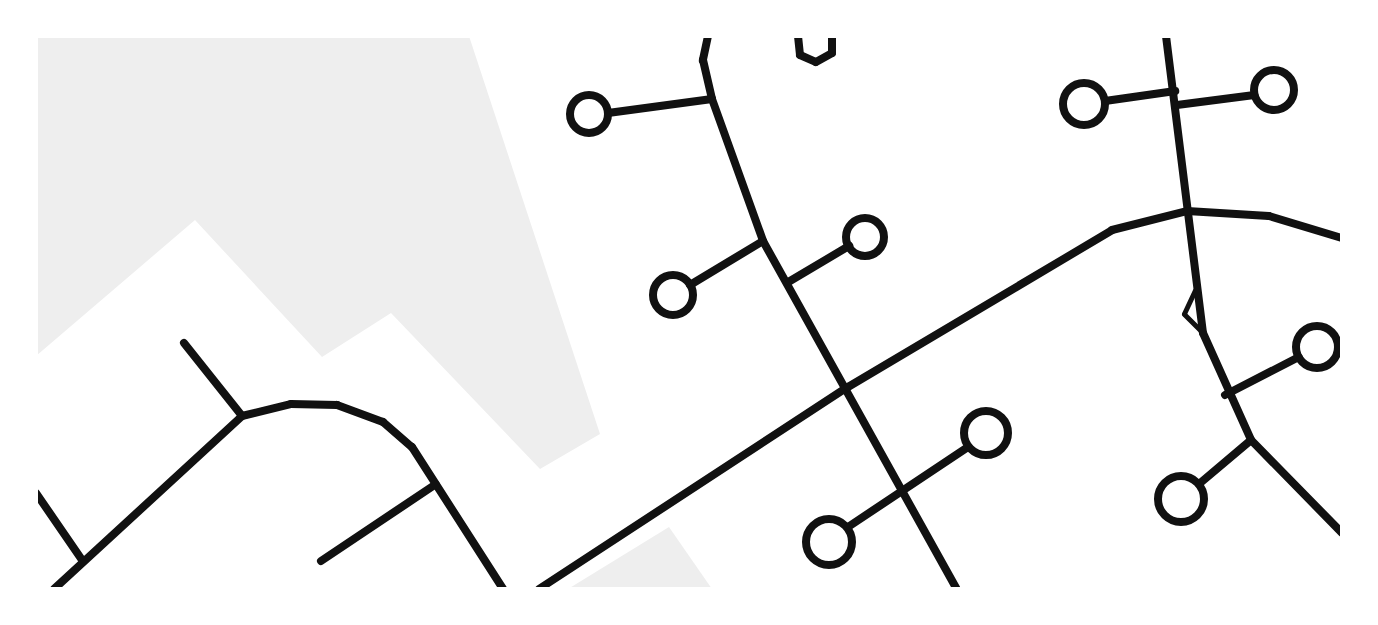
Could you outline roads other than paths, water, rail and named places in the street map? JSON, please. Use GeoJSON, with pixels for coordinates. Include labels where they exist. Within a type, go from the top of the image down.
{"type":"FeatureCollection","features":[{"type":"Feature","properties":{"kind":"street"},"geometry":{"type":"LineString","coordinates":[[708,36],[703,60],[712,99],[763,241],[790,281],[957,589]]}},
{"type":"Feature","properties":{"kind":"street"},"geometry":{"type":"LineString","coordinates":[[798,36],[800,55],[816,62],[832,53],[832,36]]}},
{"type":"Feature","properties":{"kind":"street"},"geometry":{"type":"LineString","coordinates":[[1166,36],[1177,105],[1195,290],[1203,333],[1225,395],[1251,440],[1342,533]]}},
{"type":"Feature","properties":{"kind":"street"},"geometry":{"type":"LineString","coordinates":[[1270,70],[1289,77],[1294,89],[1280,110],[1261,106],[1254,95],[1255,82],[1270,70]]}},
{"type":"Feature","properties":{"kind":"street"},"geometry":{"type":"LineString","coordinates":[[1078,84],[1092,85],[1105,101],[1098,120],[1086,125],[1068,118],[1063,105],[1078,84]]}},
{"type":"Feature","properties":{"kind":"street"},"geometry":{"type":"LineString","coordinates":[[1105,101],[1175,91]]}},
{"type":"Feature","properties":{"kind":"street"},"geometry":{"type":"LineString","coordinates":[[592,95],[608,113],[600,130],[588,133],[576,129],[570,112],[580,97],[592,95]]}},
{"type":"Feature","properties":{"kind":"street"},"geometry":{"type":"LineString","coordinates":[[1177,105],[1254,95]]}},
{"type":"Feature","properties":{"kind":"street"},"geometry":{"type":"LineString","coordinates":[[608,113],[712,99]]}},
{"type":"Feature","properties":{"kind":"street"},"geometry":{"type":"LineString","coordinates":[[539,589],[848,387],[1076,247],[1151,216],[1187,211],[1269,216],[1342,238]]}},
{"type":"Feature","properties":{"kind":"street"},"geometry":{"type":"LineString","coordinates":[[864,217],[881,225],[883,243],[876,253],[864,256],[849,246],[852,222],[864,217]]}},
{"type":"Feature","properties":{"kind":"street"},"geometry":{"type":"LineString","coordinates":[[690,285],[763,241]]}},
{"type":"Feature","properties":{"kind":"street"},"geometry":{"type":"LineString","coordinates":[[790,281],[849,246]]}},
{"type":"Feature","properties":{"kind":"street"},"geometry":{"type":"LineString","coordinates":[[673,275],[690,285],[691,304],[682,314],[663,314],[654,304],[661,279],[673,275]]}},
{"type":"Feature","properties":{"kind":"street"},"geometry":{"type":"LineString","coordinates":[[1308,329],[1327,329],[1336,338],[1338,352],[1323,368],[1299,357],[1298,338],[1308,329]]}},
{"type":"Feature","properties":{"kind":"street"},"geometry":{"type":"LineString","coordinates":[[184,343],[242,416]]}},
{"type":"Feature","properties":{"kind":"street"},"geometry":{"type":"LineString","coordinates":[[1225,395],[1299,357]]}},
{"type":"Feature","properties":{"kind":"street"},"geometry":{"type":"LineString","coordinates":[[54,589],[242,416],[291,404],[337,405],[383,422],[412,447],[503,589]]}},
{"type":"Feature","properties":{"kind":"street"},"geometry":{"type":"LineString","coordinates":[[981,411],[1002,418],[1007,438],[1000,450],[980,455],[968,447],[968,419],[981,411]]}},
{"type":"Feature","properties":{"kind":"street"},"geometry":{"type":"LineString","coordinates":[[1199,484],[1203,507],[1192,519],[1163,514],[1159,491],[1169,479],[1199,484],[1251,440]]}},
{"type":"Feature","properties":{"kind":"street"},"geometry":{"type":"LineString","coordinates":[[848,527],[968,447]]}},
{"type":"Feature","properties":{"kind":"street"},"geometry":{"type":"LineString","coordinates":[[321,561],[436,484]]}},
{"type":"Feature","properties":{"kind":"street"},"geometry":{"type":"LineString","coordinates":[[36,493],[82,560]]}},
{"type":"Feature","properties":{"kind":"street"},"geometry":{"type":"LineString","coordinates":[[828,519],[848,527],[848,556],[835,564],[813,558],[807,545],[814,524],[828,519]]}},
{"type":"Feature","properties":{"kind":"lane"},"geometry":{"type":"LineString","coordinates":[[1195,290],[1184,314],[1189,327],[1203,333]]}}]}
